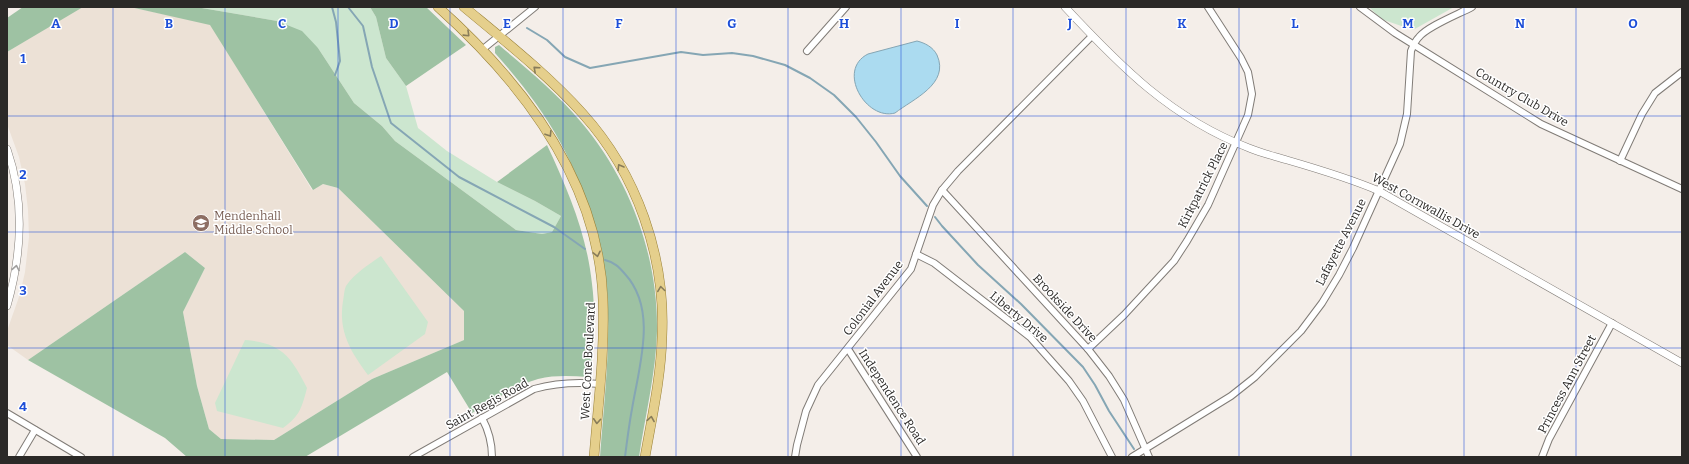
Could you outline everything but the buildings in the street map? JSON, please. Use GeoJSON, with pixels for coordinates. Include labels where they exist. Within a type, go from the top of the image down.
{"type":"FeatureCollection","features":[{"type":"Feature","properties":{"kind":"main road","name":"West Cone Boulevard"},"geometry":{"type":"LineString","coordinates":[[438,7],[483,49],[518,88],[536,112],[553,140],[582,196],[601,271],[603,299],[603,328],[594,457]]}},
{"type":"Feature","properties":{"kind":"main road"},"geometry":{"type":"LineString","coordinates":[[464,7],[571,100],[598,132],[628,180],[645,218],[658,268],[662,297],[662,337],[659,371],[645,457]]}},
{"type":"Feature","properties":{"kind":"street"},"geometry":{"type":"LineString","coordinates":[[483,49],[534,7]]}},
{"type":"Feature","properties":{"kind":"street"},"geometry":{"type":"LineString","coordinates":[[807,51],[846,7]]}},
{"type":"Feature","properties":{"kind":"street","name":"West Cornwallis Drive"},"geometry":{"type":"LineString","coordinates":[[1065,7],[1092,36],[1138,80],[1171,107],[1200,125],[1250,149],[1348,178],[1379,191],[1682,363]]}},
{"type":"Feature","properties":{"kind":"street","name":"Kirkpatrick Place"},"geometry":{"type":"LineString","coordinates":[[1088,349],[1124,315],[1174,261],[1208,205],[1237,143],[1248,115],[1252,100],[1249,77],[1241,58],[1208,7]]}},
{"type":"Feature","properties":{"kind":"street","name":"Country Club Drive"},"geometry":{"type":"LineString","coordinates":[[1360,7],[1396,33],[1541,124],[1682,189]]}},
{"type":"Feature","properties":{"kind":"street"},"geometry":{"type":"LineString","coordinates":[[1414,44],[1420,36],[1430,29],[1472,7]]}},
{"type":"Feature","properties":{"kind":"street","name":"Colonial Avenue"},"geometry":{"type":"LineString","coordinates":[[795,457],[806,412],[815,392],[834,365],[848,350],[910,269],[934,205],[942,190],[958,171],[1092,36]]}},
{"type":"Feature","properties":{"kind":"street","name":"Lafayette Avenue"},"geometry":{"type":"LineString","coordinates":[[1132,457],[1231,396],[1261,372],[1301,331],[1322,303],[1339,276],[1400,144],[1407,114],[1411,51],[1414,44]]}},
{"type":"Feature","properties":{"kind":"street"},"geometry":{"type":"LineString","coordinates":[[1620,161],[1642,114],[1655,93],[1682,72]]}},
{"type":"Feature","properties":{"kind":"street"},"geometry":{"type":"LineString","coordinates":[[7,149],[17,190],[20,210],[20,235],[17,265],[7,306]]}},
{"type":"Feature","properties":{"kind":"street","name":"Brookside Drive"},"geometry":{"type":"LineString","coordinates":[[942,190],[1088,349],[1109,376],[1124,400],[1149,457]]}},
{"type":"Feature","properties":{"kind":"street","name":"Liberty Drive"},"geometry":{"type":"LineString","coordinates":[[916,254],[934,263],[1030,337],[1069,381],[1083,402],[1112,457]]}},
{"type":"Feature","properties":{"kind":"street","name":"Princess Ann Street"},"geometry":{"type":"LineString","coordinates":[[1542,457],[1549,439],[1612,323]]}},
{"type":"Feature","properties":{"kind":"street","name":"Independence Road"},"geometry":{"type":"LineString","coordinates":[[848,350],[917,457]]}},
{"type":"Feature","properties":{"kind":"street","name":"Saint Regis Road"},"geometry":{"type":"LineString","coordinates":[[413,457],[539,388],[567,383],[599,384]]}},
{"type":"Feature","properties":{"kind":"street"},"geometry":{"type":"LineString","coordinates":[[7,413],[81,457]]}},
{"type":"Feature","properties":{"kind":"street"},"geometry":{"type":"LineString","coordinates":[[482,418],[490,432],[492,457]]}},
{"type":"Feature","properties":{"kind":"street"},"geometry":{"type":"LineString","coordinates":[[19,457],[35,430]]}},
{"type":"Feature","properties":{"kind":"shaded area","name":"Mendenhall Middle School"},"geometry":{"type":"Polygon","coordinates":[[[81,7],[130,7],[210,24],[312,190],[323,184],[338,188],[464,311],[464,340],[372,379],[274,440],[221,439],[209,429],[197,386],[183,312],[205,268],[185,252],[28,360],[7,345],[7,331],[20,294],[25,272],[29,237],[25,184],[19,157],[7,124],[7,52],[81,7]]]}},
{"type":"Feature","properties":{"kind":"green space"},"geometry":{"type":"Polygon","coordinates":[[[23,7],[83,7],[7,52],[7,18],[23,7]]]}},
{"type":"Feature","properties":{"kind":"green space"},"geometry":{"type":"Polygon","coordinates":[[[130,7],[196,7],[277,21],[302,31],[318,48],[354,103],[382,126],[395,141],[516,230],[542,234],[552,232],[561,216],[497,182],[547,145],[576,213],[586,248],[594,307],[591,375],[588,377],[569,376],[538,379],[513,389],[472,413],[447,372],[305,457],[187,457],[165,438],[28,360],[185,252],[205,268],[183,312],[197,386],[209,429],[221,439],[274,440],[372,379],[464,340],[464,311],[338,188],[323,184],[313,190],[210,25],[130,7]]]}},
{"type":"Feature","properties":{"kind":"green space"},"geometry":{"type":"Polygon","coordinates":[[[196,7],[370,7],[376,17],[386,58],[406,86],[418,128],[447,151],[497,182],[561,216],[552,232],[542,234],[516,230],[395,141],[382,126],[354,103],[318,48],[277,21],[196,7]]]}},
{"type":"Feature","properties":{"kind":"green space"},"geometry":{"type":"Polygon","coordinates":[[[370,7],[426,7],[466,45],[406,86],[386,58],[376,17],[370,7]]]}},
{"type":"Feature","properties":{"kind":"green space"},"geometry":{"type":"Polygon","coordinates":[[[1369,7],[1454,7],[1413,30],[1381,19],[1369,7]]]}},
{"type":"Feature","properties":{"kind":"green space"},"geometry":{"type":"Polygon","coordinates":[[[499,45],[552,91],[581,122],[614,168],[638,220],[652,274],[656,303],[657,331],[652,379],[639,457],[600,457],[606,374],[608,311],[605,274],[600,251],[586,202],[567,155],[543,114],[513,73],[495,53],[495,47],[499,45]]]}},
{"type":"Feature","properties":{"kind":"green space"},"geometry":{"type":"Polygon","coordinates":[[[381,256],[428,322],[425,334],[368,375],[351,350],[347,341],[342,322],[343,301],[345,288],[353,277],[381,256]]]}},
{"type":"Feature","properties":{"kind":"green space"},"geometry":{"type":"Polygon","coordinates":[[[245,340],[268,344],[277,348],[296,368],[307,388],[300,411],[289,424],[283,428],[217,411],[215,403],[245,340]]]}},
{"type":"Feature","properties":{"kind":"water"},"geometry":{"type":"Polygon","coordinates":[[[917,41],[928,46],[937,55],[940,65],[934,82],[928,90],[895,113],[884,113],[874,109],[865,102],[855,82],[855,71],[859,61],[868,54],[917,41]]]}},
{"type":"Feature","properties":{"kind":"waterway"},"geometry":{"type":"LineString","coordinates":[[332,7],[336,22],[340,61],[335,75]]}},
{"type":"Feature","properties":{"kind":"waterway"},"geometry":{"type":"LineString","coordinates":[[348,7],[363,26],[372,67],[391,123],[459,177],[554,227],[585,249]]}},
{"type":"Feature","properties":{"kind":"waterway"},"geometry":{"type":"LineString","coordinates":[[527,28],[547,40],[565,57],[590,68],[681,52],[703,55],[732,53],[753,56],[785,65],[810,78],[834,95],[856,117],[900,176],[927,206]]}},
{"type":"Feature","properties":{"kind":"waterway"},"geometry":{"type":"LineString","coordinates":[[935,217],[978,265],[1021,304],[1083,367],[1134,449]]}},
{"type":"Feature","properties":{"kind":"waterway"},"geometry":{"type":"LineString","coordinates":[[605,260],[614,263],[625,274],[635,288],[641,304],[644,321],[642,357],[625,457]]}},
{"type":"Feature","properties":{"kind":"place","name":"Mendenhall Middle School"},"geometry":{"type":"Point","coordinates":[201,223]}}]}
